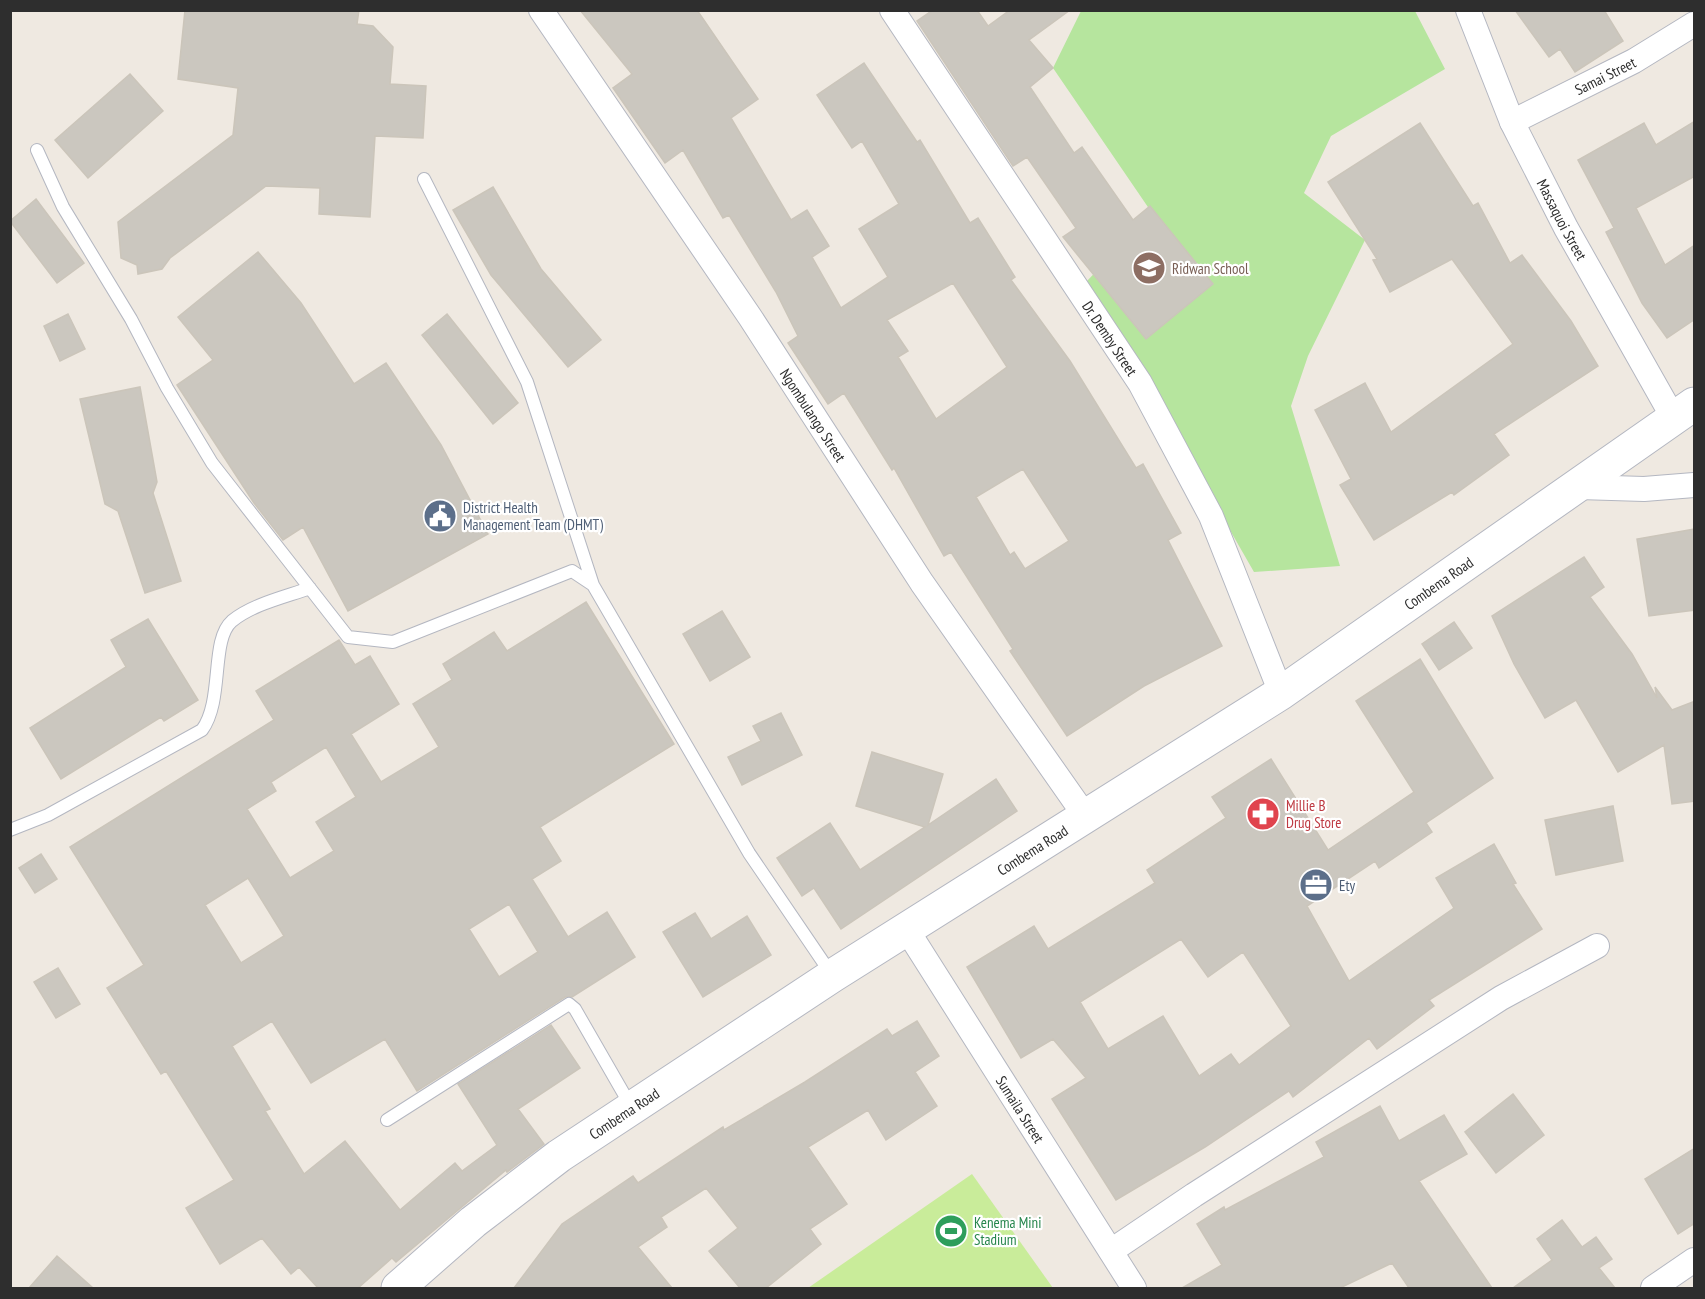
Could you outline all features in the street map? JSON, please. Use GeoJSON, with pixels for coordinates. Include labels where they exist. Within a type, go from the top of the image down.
{"type":"FeatureCollection","features":[{"type":"Feature","properties":{"kind":"street","name":"Ngombulango Street"},"geometry":{"type":"LineString","coordinates":[[541,10],[750,317],[922,583],[1086,817]]}},
{"type":"Feature","properties":{"kind":"street","name":"Dr. Demby Street"},"geometry":{"type":"LineString","coordinates":[[892,10],[1140,383],[1211,516],[1281,693]]}},
{"type":"Feature","properties":{"kind":"street","name":"Massaquoi Street"},"geometry":{"type":"LineString","coordinates":[[1468,10],[1512,122],[1566,228],[1684,411]]}},
{"type":"Feature","properties":{"kind":"street","name":"Samai Street"},"geometry":{"type":"LineString","coordinates":[[1512,122],[1634,61],[1695,24]]}},
{"type":"Feature","properties":{"kind":"street","name":"Combema Road"},"geometry":{"type":"LineString","coordinates":[[398,1288],[473,1222],[559,1156],[832,976],[1281,693],[1579,488],[1684,411]]}},
{"type":"Feature","properties":{"kind":"street"},"geometry":{"type":"LineString","coordinates":[[1579,488],[1644,489],[1695,485]]}},
{"type":"Feature","properties":{"kind":"street","name":"Sumaila Street"},"geometry":{"type":"LineString","coordinates":[[907,930],[1134,1288]]}},
{"type":"Feature","properties":{"kind":"street"},"geometry":{"type":"LineString","coordinates":[[1111,1251],[1194,1194],[1501,999],[1597,946]]}},
{"type":"Feature","properties":{"kind":"street"},"geometry":{"type":"LineString","coordinates":[[1653,1288],[1695,1260]]}},
{"type":"Feature","properties":{"kind":"lane"},"geometry":{"type":"LineString","coordinates":[[37,150],[63,207],[131,320],[166,388],[212,463],[348,637],[393,642],[549,578],[572,571],[593,585]]}},
{"type":"Feature","properties":{"kind":"lane"},"geometry":{"type":"LineString","coordinates":[[424,179],[527,381],[593,585],[749,853],[832,976]]}},
{"type":"Feature","properties":{"kind":"lane"},"geometry":{"type":"LineString","coordinates":[[10,830],[48,815],[201,730],[211,717],[215,700],[222,634],[232,622],[246,613],[309,588]]}},
{"type":"Feature","properties":{"kind":"lane"},"geometry":{"type":"LineString","coordinates":[[387,1120],[569,1004],[575,1009],[633,1109]]}},
{"type":"Feature","properties":{"kind":"green space"},"geometry":{"type":"Polygon","coordinates":[[[1081,11],[1415,11],[1445,69],[1331,136],[1304,193],[1365,240],[1308,356],[1291,406],[1340,566],[1254,572],[1087,281],[1152,213],[1053,68],[1081,11]]]}},
{"type":"Feature","properties":{"kind":"green space","name":"Kenema Mini Stadium"},"geometry":{"type":"Polygon","coordinates":[[[972,1174],[1053,1288],[808,1288],[972,1174]]]}},
{"type":"Feature","properties":{"kind":"building"},"geometry":{"type":"Polygon","coordinates":[[[185,10],[359,10],[357,24],[373,26],[393,47],[390,84],[426,86],[423,138],[375,136],[370,217],[319,214],[320,188],[266,186],[170,258],[162,269],[138,274],[137,265],[121,258],[118,222],[233,135],[238,88],[178,79],[185,10]]]}},
{"type":"Feature","properties":{"kind":"building"},"geometry":{"type":"Polygon","coordinates":[[[580,10],[697,10],[758,99],[731,118],[791,220],[807,210],[829,246],[812,257],[841,308],[888,277],[859,229],[899,204],[862,141],[852,148],[817,95],[864,63],[917,142],[920,140],[970,223],[978,218],[1015,277],[1011,280],[1070,361],[1136,468],[1143,464],[1181,533],[1168,540],[1222,646],[1144,686],[1067,736],[1010,651],[1013,649],[951,552],[944,556],[894,468],[892,470],[844,393],[828,404],[788,343],[798,336],[776,292],[729,215],[723,218],[683,150],[665,163],[613,88],[632,74],[580,10]],[[953,283],[887,320],[908,351],[898,357],[936,419],[1007,367],[953,283]],[[1023,469],[976,497],[1010,555],[1014,552],[1025,569],[1069,541],[1023,469]]]}},
{"type":"Feature","properties":{"kind":"building"},"geometry":{"type":"Polygon","coordinates":[[[933,10],[977,10],[988,26],[1010,10],[1070,10],[1029,40],[1053,68],[1030,87],[1074,153],[1082,147],[1133,220],[1150,206],[1213,284],[1146,339],[1063,237],[1076,228],[1027,157],[1013,166],[917,21],[933,10]]]}},
{"type":"Feature","properties":{"kind":"building"},"geometry":{"type":"Polygon","coordinates":[[[1515,10],[1604,10],[1623,41],[1575,72],[1560,49],[1549,57],[1515,10]]]}},
{"type":"Feature","properties":{"kind":"building"},"geometry":{"type":"Polygon","coordinates":[[[130,74],[163,111],[88,178],[55,140],[130,74]]]}},
{"type":"Feature","properties":{"kind":"building"},"geometry":{"type":"Polygon","coordinates":[[[1695,121],[1695,176],[1636,208],[1665,265],[1695,245],[1695,319],[1667,338],[1642,303],[1606,232],[1614,228],[1578,160],[1644,123],[1656,145],[1695,121]]]}},
{"type":"Feature","properties":{"kind":"building"},"geometry":{"type":"Polygon","coordinates":[[[1420,123],[1473,206],[1478,203],[1510,263],[1522,255],[1571,321],[1598,366],[1494,434],[1509,455],[1454,495],[1452,492],[1374,540],[1340,485],[1351,479],[1315,410],[1365,383],[1391,432],[1513,344],[1452,259],[1390,292],[1373,260],[1377,259],[1328,182],[1420,123]]]}},
{"type":"Feature","properties":{"kind":"building"},"geometry":{"type":"Polygon","coordinates":[[[493,187],[541,269],[601,340],[568,367],[491,275],[453,210],[493,187]]]}},
{"type":"Feature","properties":{"kind":"building"},"geometry":{"type":"Polygon","coordinates":[[[36,199],[84,263],[57,283],[10,221],[36,199]]]}},
{"type":"Feature","properties":{"kind":"building"},"geometry":{"type":"Polygon","coordinates":[[[258,252],[301,303],[354,384],[386,363],[441,445],[488,534],[348,611],[303,527],[283,540],[254,503],[177,385],[213,360],[178,317],[258,252]]]}},
{"type":"Feature","properties":{"kind":"building"},"geometry":{"type":"Polygon","coordinates":[[[68,314],[85,349],[60,361],[44,326],[68,314]]]}},
{"type":"Feature","properties":{"kind":"building"},"geometry":{"type":"Polygon","coordinates":[[[447,314],[518,403],[493,424],[422,335],[447,314]]]}},
{"type":"Feature","properties":{"kind":"building"},"geometry":{"type":"Polygon","coordinates":[[[140,387],[157,482],[153,493],[181,581],[145,593],[118,511],[105,504],[80,399],[140,387]]]}},
{"type":"Feature","properties":{"kind":"building"},"geometry":{"type":"Polygon","coordinates":[[[1695,529],[1695,610],[1649,616],[1637,539],[1695,529]]]}},
{"type":"Feature","properties":{"kind":"building"},"geometry":{"type":"Polygon","coordinates":[[[1584,557],[1604,587],[1590,597],[1632,654],[1657,698],[1655,687],[1672,710],[1695,701],[1695,801],[1672,804],[1664,745],[1618,772],[1576,700],[1545,718],[1514,664],[1492,616],[1584,557]]]}},
{"type":"Feature","properties":{"kind":"building"},"geometry":{"type":"Polygon","coordinates":[[[586,602],[674,744],[540,827],[561,861],[532,879],[568,937],[607,912],[635,957],[572,997],[565,997],[417,1091],[385,1039],[311,1083],[272,1021],[232,1046],[270,1109],[265,1111],[304,1174],[345,1141],[400,1210],[455,1163],[462,1171],[497,1145],[458,1084],[551,1025],[580,1068],[518,1109],[544,1144],[507,1172],[506,1170],[396,1262],[392,1258],[358,1288],[318,1288],[299,1267],[291,1274],[262,1238],[220,1264],[186,1208],[234,1180],[166,1071],[161,1074],[107,988],[144,965],[70,847],[274,720],[256,691],[339,640],[355,665],[370,656],[399,704],[351,734],[381,782],[439,747],[413,704],[452,680],[443,664],[494,632],[507,651],[586,602]],[[326,747],[271,782],[276,791],[247,809],[290,878],[334,851],[316,822],[356,797],[326,747]],[[248,878],[205,905],[241,963],[284,936],[248,878]],[[509,904],[469,929],[499,977],[538,952],[509,904]]]}},
{"type":"Feature","properties":{"kind":"building"},"geometry":{"type":"Polygon","coordinates":[[[722,611],[750,657],[710,681],[683,634],[722,611]]]}},
{"type":"Feature","properties":{"kind":"building"},"geometry":{"type":"Polygon","coordinates":[[[148,619],[198,700],[164,721],[161,717],[61,779],[30,728],[126,667],[111,640],[148,619]]]}},
{"type":"Feature","properties":{"kind":"building"},"geometry":{"type":"Polygon","coordinates":[[[1454,622],[1472,648],[1439,670],[1422,644],[1454,622]]]}},
{"type":"Feature","properties":{"kind":"building"},"geometry":{"type":"Polygon","coordinates":[[[1420,659],[1493,778],[1426,823],[1432,832],[1379,868],[1375,861],[1307,906],[1349,981],[1454,908],[1436,878],[1494,844],[1516,883],[1513,884],[1542,929],[1429,1000],[1434,1006],[1377,1049],[1369,1038],[1293,1097],[1289,1091],[1205,1147],[1116,1200],[1052,1099],[1086,1078],[1053,1039],[1021,1058],[967,967],[1034,926],[1048,949],[1155,883],[1147,870],[1226,818],[1212,797],[1271,759],[1328,850],[1414,792],[1356,701],[1420,659]],[[1181,939],[1080,1002],[1108,1049],[1163,1016],[1199,1076],[1231,1054],[1239,1065],[1291,1026],[1243,952],[1208,977],[1181,939]]]}},
{"type":"Feature","properties":{"kind":"building"},"geometry":{"type":"Polygon","coordinates":[[[781,713],[802,755],[742,785],[728,757],[761,741],[753,726],[781,713]]]}},
{"type":"Feature","properties":{"kind":"building"},"geometry":{"type":"Polygon","coordinates":[[[872,752],[943,774],[928,825],[996,779],[1017,811],[841,929],[814,888],[802,896],[777,858],[830,823],[860,870],[925,827],[856,806],[872,752]]]}},
{"type":"Feature","properties":{"kind":"building"},"geometry":{"type":"Polygon","coordinates":[[[1613,806],[1623,861],[1556,875],[1545,820],[1613,806]]]}},
{"type":"Feature","properties":{"kind":"building"},"geometry":{"type":"Polygon","coordinates":[[[41,854],[57,879],[35,893],[19,868],[41,854]]]}},
{"type":"Feature","properties":{"kind":"building"},"geometry":{"type":"Polygon","coordinates":[[[695,913],[711,939],[747,916],[771,955],[703,997],[663,932],[695,913]]]}},
{"type":"Feature","properties":{"kind":"building"},"geometry":{"type":"Polygon","coordinates":[[[58,968],[80,1004],[56,1018],[34,982],[58,968]]]}},
{"type":"Feature","properties":{"kind":"building"},"geometry":{"type":"Polygon","coordinates":[[[917,1021],[939,1056],[915,1072],[937,1106],[886,1140],[868,1110],[808,1147],[847,1204],[810,1229],[821,1244],[766,1288],[740,1288],[709,1251],[738,1228],[706,1188],[661,1217],[667,1227],[638,1247],[672,1288],[514,1288],[562,1224],[633,1176],[638,1183],[723,1127],[724,1130],[805,1082],[887,1029],[892,1036],[917,1021]]]}},
{"type":"Feature","properties":{"kind":"building"},"geometry":{"type":"Polygon","coordinates":[[[1513,1094],[1544,1135],[1496,1173],[1465,1132],[1513,1094]]]}},
{"type":"Feature","properties":{"kind":"building"},"geometry":{"type":"Polygon","coordinates":[[[1380,1106],[1399,1141],[1444,1115],[1467,1154],[1419,1181],[1492,1288],[1409,1288],[1392,1263],[1340,1288],[1182,1288],[1222,1265],[1197,1224],[1224,1207],[1225,1210],[1324,1157],[1316,1142],[1380,1106]]]}},
{"type":"Feature","properties":{"kind":"building"},"geometry":{"type":"Polygon","coordinates":[[[1695,1148],[1695,1223],[1678,1234],[1645,1179],[1695,1148]]]}},
{"type":"Feature","properties":{"kind":"building"},"geometry":{"type":"Polygon","coordinates":[[[1562,1220],[1582,1247],[1596,1237],[1612,1259],[1599,1268],[1615,1288],[1513,1288],[1552,1260],[1537,1239],[1562,1220]]]}},
{"type":"Feature","properties":{"kind":"building"},"geometry":{"type":"Polygon","coordinates":[[[57,1256],[93,1288],[29,1288],[57,1256]]]}},
{"type":"Feature","properties":{"kind":"place","name":"Ridwan School"},"geometry":{"type":"Point","coordinates":[1149,268]}},
{"type":"Feature","properties":{"kind":"place","name":"District Health Management Team (DHMT)"},"geometry":{"type":"Point","coordinates":[440,516]}},
{"type":"Feature","properties":{"kind":"place","name":"Millie B Drug Store"},"geometry":{"type":"Point","coordinates":[1263,814]}},
{"type":"Feature","properties":{"kind":"place","name":"Ety"},"geometry":{"type":"Point","coordinates":[1316,885]}},
{"type":"Feature","properties":{"kind":"place","name":"Kenema Mini Stadium"},"geometry":{"type":"Point","coordinates":[951,1231]}}]}
